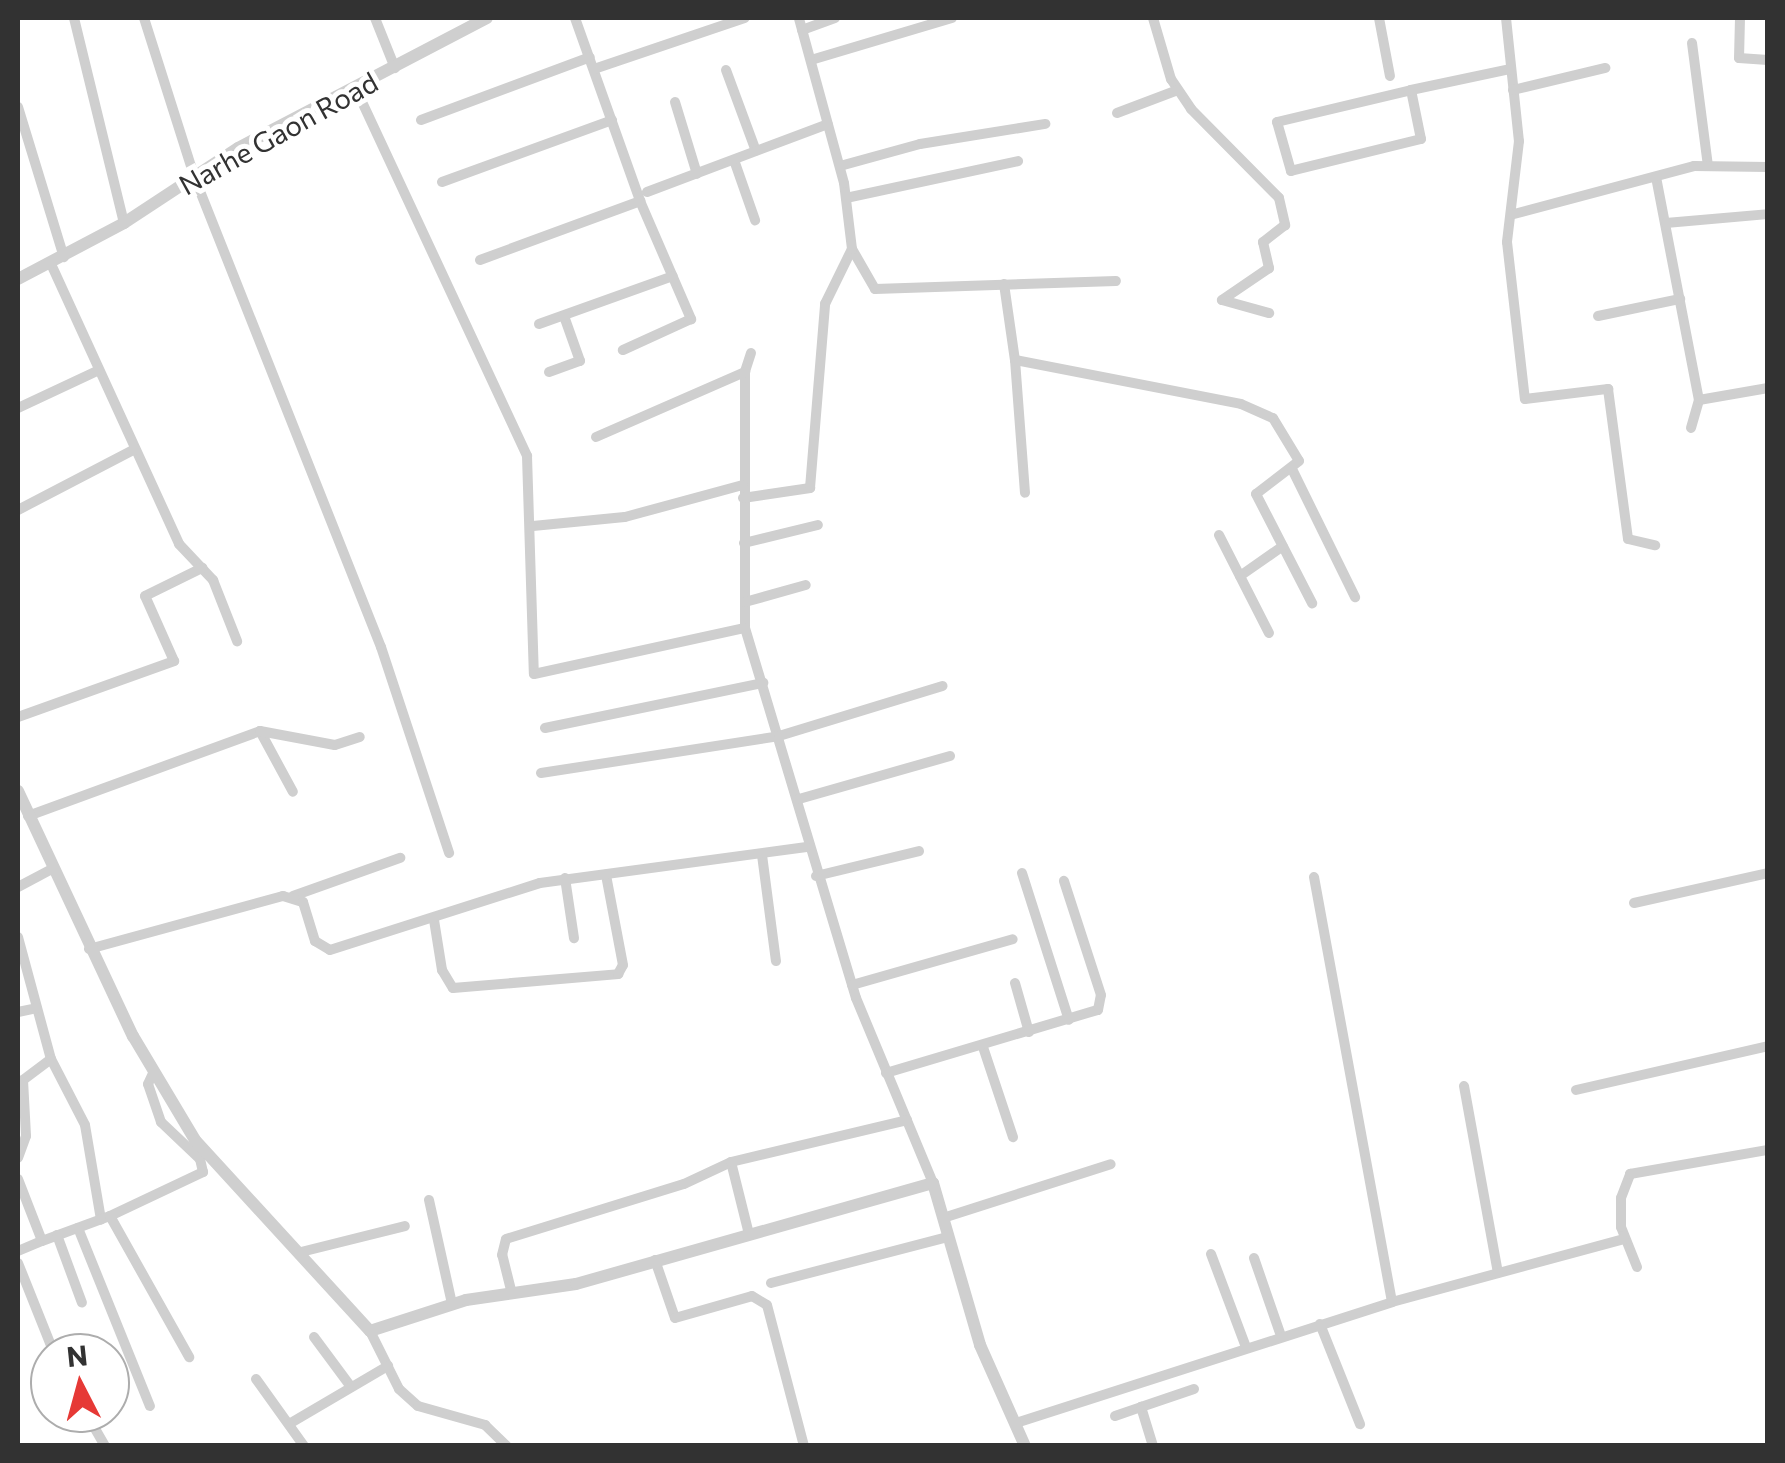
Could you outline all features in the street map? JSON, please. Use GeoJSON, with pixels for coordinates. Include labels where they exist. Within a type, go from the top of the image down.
{"type":"FeatureCollection","features":[{"type":"Feature","properties":{"kind":"street"},"geometry":{"type":"LineString","coordinates":[[74,18],[124,223]]}},
{"type":"Feature","properties":{"kind":"street"},"geometry":{"type":"LineString","coordinates":[[144,18],[194,176],[381,647],[449,853]]}},
{"type":"Feature","properties":{"kind":"street"},"geometry":{"type":"LineString","coordinates":[[375,18],[395,68]]}},
{"type":"Feature","properties":{"kind":"street","name":"Narhe Gaon Road"},"geometry":{"type":"LineString","coordinates":[[18,279],[124,223],[194,176],[487,18]]}},
{"type":"Feature","properties":{"kind":"street"},"geometry":{"type":"LineString","coordinates":[[575,18],[672,276],[692,319],[622,350]]}},
{"type":"Feature","properties":{"kind":"street"},"geometry":{"type":"LineString","coordinates":[[594,69],[745,18]]}},
{"type":"Feature","properties":{"kind":"street"},"geometry":{"type":"LineString","coordinates":[[835,18],[800,24],[840,166],[852,249],[875,289],[1116,282]]}},
{"type":"Feature","properties":{"kind":"street"},"geometry":{"type":"LineString","coordinates":[[810,60],[952,18]]}},
{"type":"Feature","properties":{"kind":"street"},"geometry":{"type":"LineString","coordinates":[[1153,18],[1178,90],[1279,198],[1285,225],[1262,242],[1269,268],[1222,300],[1269,314]]}},
{"type":"Feature","properties":{"kind":"street"},"geometry":{"type":"LineString","coordinates":[[1378,18],[1390,76]]}},
{"type":"Feature","properties":{"kind":"street"},"geometry":{"type":"LineString","coordinates":[[1506,18],[1513,90],[1514,214],[1508,242],[1524,400],[1608,389],[1628,540],[1654,545]]}},
{"type":"Feature","properties":{"kind":"street"},"geometry":{"type":"LineString","coordinates":[[1740,18],[1739,58],[1768,60]]}},
{"type":"Feature","properties":{"kind":"street"},"geometry":{"type":"LineString","coordinates":[[1692,43],[1708,166]]}},
{"type":"Feature","properties":{"kind":"street"},"geometry":{"type":"LineString","coordinates":[[420,120],[590,57]]}},
{"type":"Feature","properties":{"kind":"street"},"geometry":{"type":"LineString","coordinates":[[1513,90],[1605,68]]}},
{"type":"Feature","properties":{"kind":"street"},"geometry":{"type":"LineString","coordinates":[[1411,90],[1421,140],[1291,171],[1277,122],[1411,90],[1511,69]]}},
{"type":"Feature","properties":{"kind":"street"},"geometry":{"type":"LineString","coordinates":[[726,70],[756,151]]}},
{"type":"Feature","properties":{"kind":"street"},"geometry":{"type":"LineString","coordinates":[[356,88],[527,456],[533,526],[534,674],[745,628]]}},
{"type":"Feature","properties":{"kind":"street"},"geometry":{"type":"LineString","coordinates":[[1117,113],[1178,90]]}},
{"type":"Feature","properties":{"kind":"street"},"geometry":{"type":"LineString","coordinates":[[675,102],[696,174]]}},
{"type":"Feature","properties":{"kind":"street"},"geometry":{"type":"LineString","coordinates":[[18,106],[57,260],[99,370],[179,544],[202,568],[237,641]]}},
{"type":"Feature","properties":{"kind":"street"},"geometry":{"type":"LineString","coordinates":[[442,182],[612,120]]}},
{"type":"Feature","properties":{"kind":"street"},"geometry":{"type":"LineString","coordinates":[[480,260],[828,124]]}},
{"type":"Feature","properties":{"kind":"street"},"geometry":{"type":"LineString","coordinates":[[840,166],[920,144],[1045,124]]}},
{"type":"Feature","properties":{"kind":"street"},"geometry":{"type":"LineString","coordinates":[[734,160],[755,220]]}},
{"type":"Feature","properties":{"kind":"street"},"geometry":{"type":"LineString","coordinates":[[846,198],[1018,161]]}},
{"type":"Feature","properties":{"kind":"street"},"geometry":{"type":"LineString","coordinates":[[1514,214],[1708,166],[1768,167]]}},
{"type":"Feature","properties":{"kind":"street"},"geometry":{"type":"LineString","coordinates":[[1656,177],[1699,400],[1691,428]]}},
{"type":"Feature","properties":{"kind":"street"},"geometry":{"type":"LineString","coordinates":[[1666,223],[1768,214]]}},
{"type":"Feature","properties":{"kind":"street"},"geometry":{"type":"LineString","coordinates":[[743,498],[784,495],[810,488],[825,304],[852,249]]}},
{"type":"Feature","properties":{"kind":"street"},"geometry":{"type":"LineString","coordinates":[[540,324],[672,276]]}},
{"type":"Feature","properties":{"kind":"street"},"geometry":{"type":"LineString","coordinates":[[1004,284],[1025,493]]}},
{"type":"Feature","properties":{"kind":"street"},"geometry":{"type":"LineString","coordinates":[[1598,316],[1680,299]]}},
{"type":"Feature","properties":{"kind":"street"},"geometry":{"type":"LineString","coordinates":[[549,372],[580,361],[564,316]]}},
{"type":"Feature","properties":{"kind":"street"},"geometry":{"type":"LineString","coordinates":[[751,353],[745,372],[745,628],[799,799],[807,847],[852,985],[933,1183],[980,1345],[1024,1446]]}},
{"type":"Feature","properties":{"kind":"street"},"geometry":{"type":"LineString","coordinates":[[1014,360],[1241,404],[1273,418],[1298,454],[1292,469],[1256,494],[1312,603]]}},
{"type":"Feature","properties":{"kind":"street"},"geometry":{"type":"LineString","coordinates":[[18,408],[99,370]]}},
{"type":"Feature","properties":{"kind":"street"},"geometry":{"type":"LineString","coordinates":[[596,437],[745,372]]}},
{"type":"Feature","properties":{"kind":"street"},"geometry":{"type":"LineString","coordinates":[[1699,400],[1768,388]]}},
{"type":"Feature","properties":{"kind":"street"},"geometry":{"type":"LineString","coordinates":[[18,510],[136,449]]}},
{"type":"Feature","properties":{"kind":"street"},"geometry":{"type":"LineString","coordinates":[[1292,469],[1355,597]]}},
{"type":"Feature","properties":{"kind":"street"},"geometry":{"type":"LineString","coordinates":[[533,526],[625,516],[743,485]]}},
{"type":"Feature","properties":{"kind":"street"},"geometry":{"type":"LineString","coordinates":[[744,543],[818,524]]}},
{"type":"Feature","properties":{"kind":"street"},"geometry":{"type":"LineString","coordinates":[[1219,535],[1269,632]]}},
{"type":"Feature","properties":{"kind":"street"},"geometry":{"type":"LineString","coordinates":[[1240,576],[1284,546]]}},
{"type":"Feature","properties":{"kind":"street"},"geometry":{"type":"LineString","coordinates":[[18,716],[174,661],[145,596],[202,568]]}},
{"type":"Feature","properties":{"kind":"street"},"geometry":{"type":"LineString","coordinates":[[745,602],[806,585]]}},
{"type":"Feature","properties":{"kind":"street"},"geometry":{"type":"LineString","coordinates":[[545,728],[763,684]]}},
{"type":"Feature","properties":{"kind":"street"},"geometry":{"type":"LineString","coordinates":[[541,773],[779,736],[942,686]]}},
{"type":"Feature","properties":{"kind":"street"},"geometry":{"type":"LineString","coordinates":[[260,731],[293,792]]}},
{"type":"Feature","properties":{"kind":"street"},"geometry":{"type":"LineString","coordinates":[[28,816],[260,731],[334,745],[360,737]]}},
{"type":"Feature","properties":{"kind":"street"},"geometry":{"type":"LineString","coordinates":[[799,799],[950,756]]}},
{"type":"Feature","properties":{"kind":"street"},"geometry":{"type":"LineString","coordinates":[[18,790],[50,870],[89,949],[194,1140],[370,1331],[399,1389],[418,1406],[485,1425],[507,1446]]}},
{"type":"Feature","properties":{"kind":"street"},"geometry":{"type":"LineString","coordinates":[[293,896],[303,902],[315,941],[325,950],[566,878],[807,847]]}},
{"type":"Feature","properties":{"kind":"street"},"geometry":{"type":"LineString","coordinates":[[816,876],[919,851]]}},
{"type":"Feature","properties":{"kind":"street"},"geometry":{"type":"LineString","coordinates":[[762,854],[776,961]]}},
{"type":"Feature","properties":{"kind":"street"},"geometry":{"type":"LineString","coordinates":[[89,949],[293,896],[400,858]]}},
{"type":"Feature","properties":{"kind":"street"},"geometry":{"type":"LineString","coordinates":[[18,887],[50,870]]}},
{"type":"Feature","properties":{"kind":"street"},"geometry":{"type":"LineString","coordinates":[[1022,872],[1068,1020]]}},
{"type":"Feature","properties":{"kind":"street"},"geometry":{"type":"LineString","coordinates":[[1634,902],[1768,874]]}},
{"type":"Feature","properties":{"kind":"street"},"geometry":{"type":"LineString","coordinates":[[434,920],[442,970],[453,988],[618,974],[623,965],[606,875]]}},
{"type":"Feature","properties":{"kind":"street"},"geometry":{"type":"LineString","coordinates":[[1314,877],[1392,1302]]}},
{"type":"Feature","properties":{"kind":"street"},"geometry":{"type":"LineString","coordinates":[[566,878],[574,938]]}},
{"type":"Feature","properties":{"kind":"street"},"geometry":{"type":"LineString","coordinates":[[886,1073],[1098,1010],[1102,1001],[1064,881]]}},
{"type":"Feature","properties":{"kind":"street"},"geometry":{"type":"LineString","coordinates":[[852,985],[1013,939]]}},
{"type":"Feature","properties":{"kind":"street"},"geometry":{"type":"LineString","coordinates":[[19,945],[51,1059],[85,1126],[105,1218],[189,1357]]}},
{"type":"Feature","properties":{"kind":"street"},"geometry":{"type":"LineString","coordinates":[[1015,984],[1030,1032]]}},
{"type":"Feature","properties":{"kind":"street"},"geometry":{"type":"LineString","coordinates":[[18,1012],[37,1008]]}},
{"type":"Feature","properties":{"kind":"street"},"geometry":{"type":"LineString","coordinates":[[1576,1090],[1768,1046]]}},
{"type":"Feature","properties":{"kind":"street"},"geometry":{"type":"LineString","coordinates":[[984,1047],[1014,1137]]}},
{"type":"Feature","properties":{"kind":"street"},"geometry":{"type":"LineString","coordinates":[[18,1158],[26,1136],[23,1080],[51,1059]]}},
{"type":"Feature","properties":{"kind":"street"},"geometry":{"type":"LineString","coordinates":[[18,1251],[105,1218],[202,1172],[200,1158],[161,1122],[148,1084],[154,1071]]}},
{"type":"Feature","properties":{"kind":"street"},"geometry":{"type":"LineString","coordinates":[[1464,1086],[1498,1273]]}},
{"type":"Feature","properties":{"kind":"street"},"geometry":{"type":"LineString","coordinates":[[511,1290],[502,1255],[506,1240],[684,1184],[731,1162],[906,1120]]}},
{"type":"Feature","properties":{"kind":"street"},"geometry":{"type":"LineString","coordinates":[[1637,1267],[1624,1239],[1621,1198],[1634,1171],[1768,1150]]}},
{"type":"Feature","properties":{"kind":"street"},"geometry":{"type":"LineString","coordinates":[[731,1162],[749,1234]]}},
{"type":"Feature","properties":{"kind":"street"},"geometry":{"type":"LineString","coordinates":[[943,1218],[1111,1164]]}},
{"type":"Feature","properties":{"kind":"street"},"geometry":{"type":"LineString","coordinates":[[18,1179],[42,1241]]}},
{"type":"Feature","properties":{"kind":"street"},"geometry":{"type":"LineString","coordinates":[[370,1331],[452,1304],[511,1290],[576,1284],[933,1183]]}},
{"type":"Feature","properties":{"kind":"street"},"geometry":{"type":"LineString","coordinates":[[428,1200],[452,1304]]}},
{"type":"Feature","properties":{"kind":"street"},"geometry":{"type":"LineString","coordinates":[[18,1224],[33,1219]]}},
{"type":"Feature","properties":{"kind":"street"},"geometry":{"type":"LineString","coordinates":[[301,1252],[405,1226]]}},
{"type":"Feature","properties":{"kind":"street"},"geometry":{"type":"LineString","coordinates":[[78,1228],[150,1406]]}},
{"type":"Feature","properties":{"kind":"street"},"geometry":{"type":"LineString","coordinates":[[57,1236],[82,1303]]}},
{"type":"Feature","properties":{"kind":"street"},"geometry":{"type":"LineString","coordinates":[[771,1283],[948,1237]]}},
{"type":"Feature","properties":{"kind":"street"},"geometry":{"type":"LineString","coordinates":[[1016,1424],[1392,1302],[1624,1239]]}},
{"type":"Feature","properties":{"kind":"street"},"geometry":{"type":"LineString","coordinates":[[1211,1254],[1246,1347]]}},
{"type":"Feature","properties":{"kind":"street"},"geometry":{"type":"LineString","coordinates":[[1254,1258],[1282,1336]]}},
{"type":"Feature","properties":{"kind":"street"},"geometry":{"type":"LineString","coordinates":[[655,1260],[675,1318],[752,1296],[767,1305],[804,1446]]}},
{"type":"Feature","properties":{"kind":"street"},"geometry":{"type":"LineString","coordinates":[[18,1263],[46,1333]]}},
{"type":"Feature","properties":{"kind":"street"},"geometry":{"type":"LineString","coordinates":[[1320,1324],[1360,1424]]}},
{"type":"Feature","properties":{"kind":"street"},"geometry":{"type":"LineString","coordinates":[[314,1337],[351,1388]]}},
{"type":"Feature","properties":{"kind":"street"},"geometry":{"type":"LineString","coordinates":[[289,1424],[388,1366]]}},
{"type":"Feature","properties":{"kind":"street"},"geometry":{"type":"LineString","coordinates":[[256,1379],[304,1446]]}},
{"type":"Feature","properties":{"kind":"street"},"geometry":{"type":"LineString","coordinates":[[1115,1416],[1194,1389]]}},
{"type":"Feature","properties":{"kind":"street"},"geometry":{"type":"LineString","coordinates":[[1141,1407],[1153,1446]]}}]}
